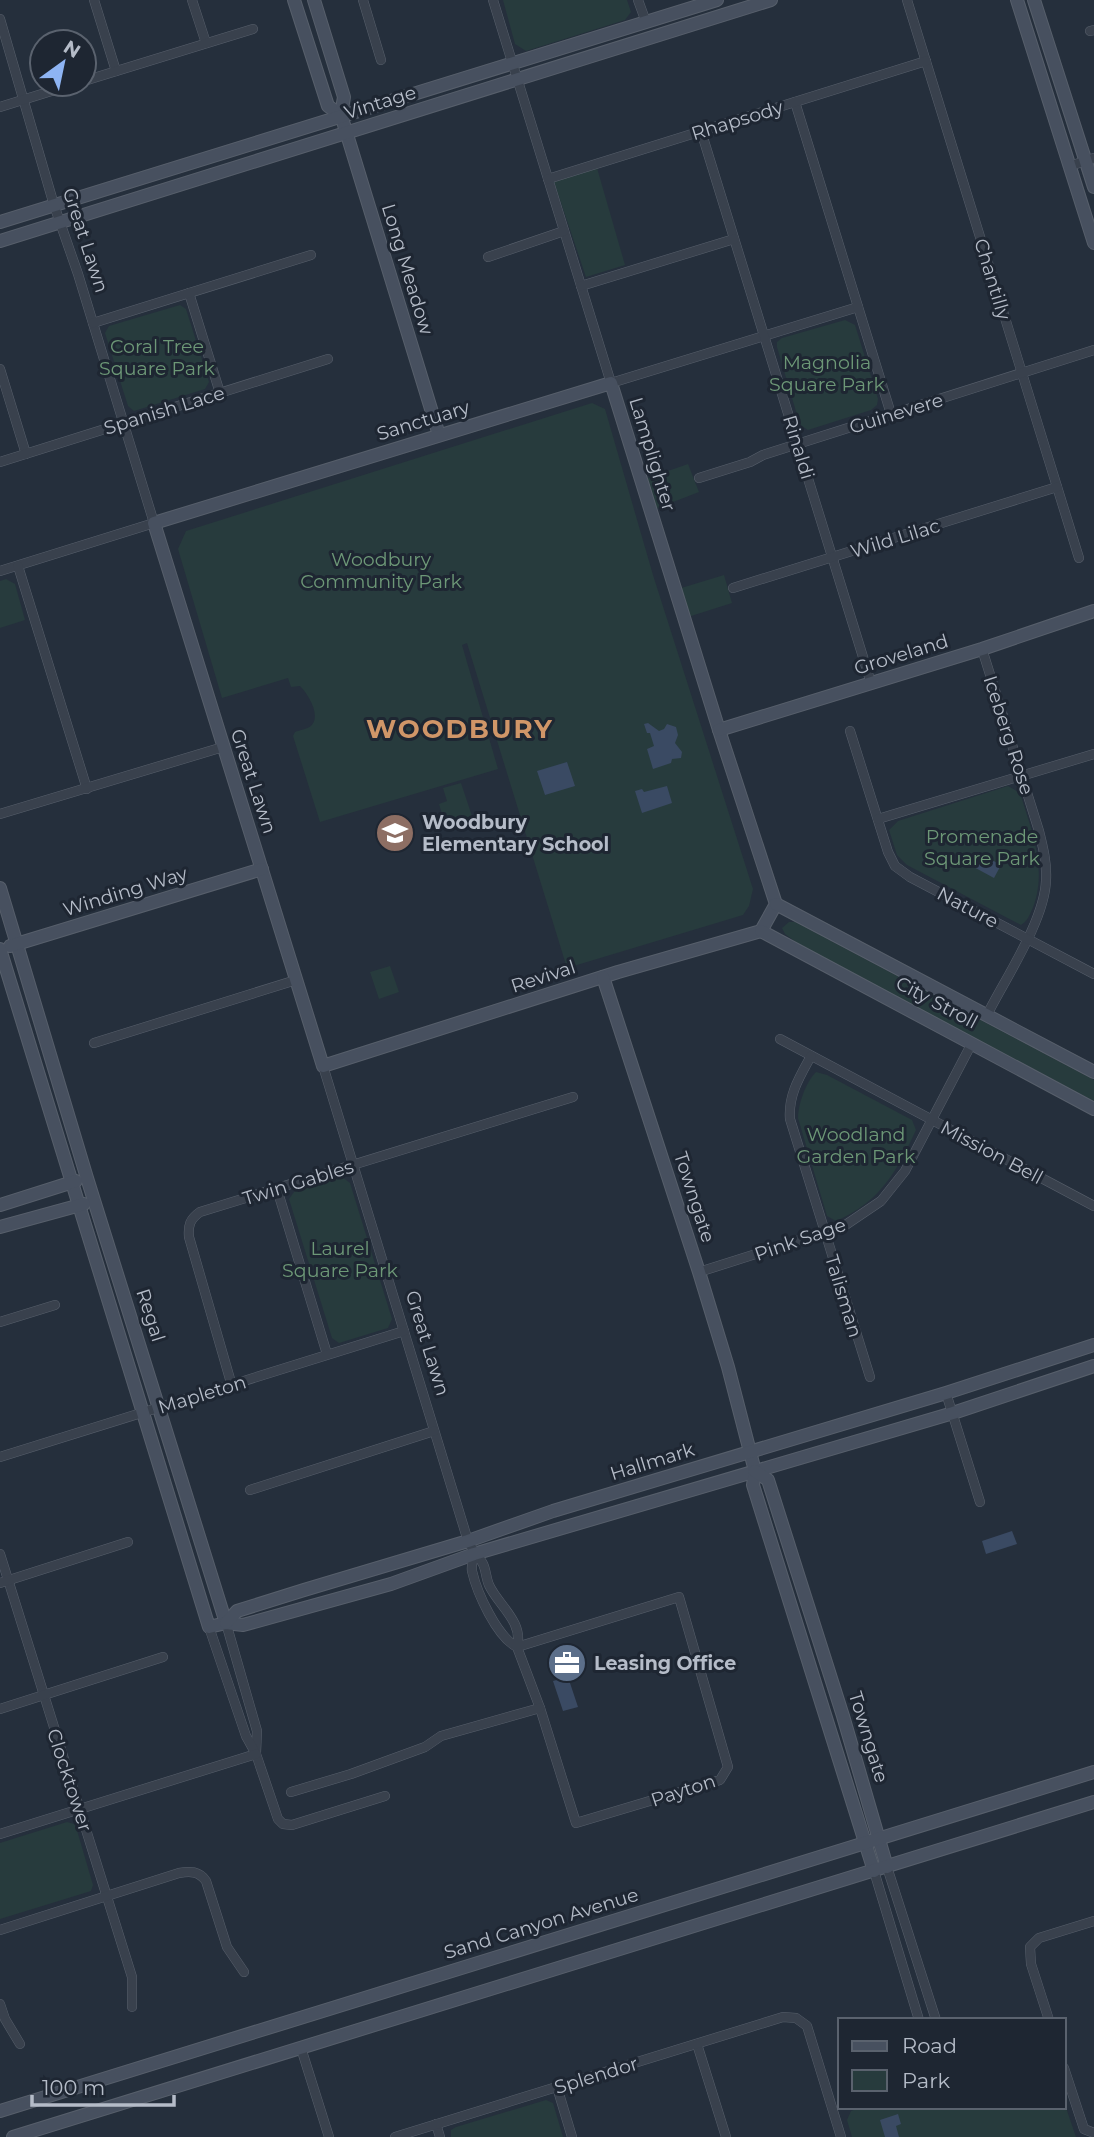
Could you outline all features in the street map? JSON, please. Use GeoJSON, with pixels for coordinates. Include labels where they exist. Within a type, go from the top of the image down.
{"type":"FeatureCollection","features":[{"type":"Feature","properties":{"kind":"street"},"geometry":{"type":"LineString","coordinates":[[94,0],[116,71]]}},
{"type":"Feature","properties":{"kind":"street"},"geometry":{"type":"LineString","coordinates":[[192,0],[206,43]]}},
{"type":"Feature","properties":{"kind":"street","name":"Long Meadow"},"geometry":{"type":"LineString","coordinates":[[294,0],[328,106],[341,115]]}},
{"type":"Feature","properties":{"kind":"street","name":"Long Meadow"},"geometry":{"type":"LineString","coordinates":[[314,0],[344,97],[341,115],[439,435]]}},
{"type":"Feature","properties":{"kind":"street"},"geometry":{"type":"LineString","coordinates":[[363,0],[380,60]]}},
{"type":"Feature","properties":{"kind":"street","name":"Lamplighter"},"geometry":{"type":"LineString","coordinates":[[493,0],[719,730],[776,904]]}},
{"type":"Feature","properties":{"kind":"street"},"geometry":{"type":"LineString","coordinates":[[638,0],[646,22]]}},
{"type":"Feature","properties":{"kind":"street","name":"Vintage"},"geometry":{"type":"LineString","coordinates":[[0,222],[717,0]]}},
{"type":"Feature","properties":{"kind":"street","name":"Vintage"},"geometry":{"type":"LineString","coordinates":[[0,241],[771,0]]}},
{"type":"Feature","properties":{"kind":"street","name":"Chantilly"},"geometry":{"type":"LineString","coordinates":[[907,0],[1079,558]]}},
{"type":"Feature","properties":{"kind":"street"},"geometry":{"type":"LineString","coordinates":[[1017,0],[1094,243]]}},
{"type":"Feature","properties":{"kind":"street"},"geometry":{"type":"LineString","coordinates":[[1034,0],[1090,160],[1094,187]]}},
{"type":"Feature","properties":{"kind":"street","name":"Great Lawn"},"geometry":{"type":"LineString","coordinates":[[0,19],[59,223],[93,323],[474,1555]]}},
{"type":"Feature","properties":{"kind":"street"},"geometry":{"type":"LineString","coordinates":[[98,77],[253,29]]}},
{"type":"Feature","properties":{"kind":"street","name":"Rhapsody"},"geometry":{"type":"LineString","coordinates":[[548,179],[926,61]]}},
{"type":"Feature","properties":{"kind":"street"},"geometry":{"type":"LineString","coordinates":[[0,107],[29,98]]}},
{"type":"Feature","properties":{"kind":"street"},"geometry":{"type":"LineString","coordinates":[[795,102],[891,414]]}},
{"type":"Feature","properties":{"kind":"street","name":"Rinaldi"},"geometry":{"type":"LineString","coordinates":[[701,131],[872,683]]}},
{"type":"Feature","properties":{"kind":"street"},"geometry":{"type":"LineString","coordinates":[[1070,166],[1090,160]]}},
{"type":"Feature","properties":{"kind":"street"},"geometry":{"type":"LineString","coordinates":[[488,257],[564,231]]}},
{"type":"Feature","properties":{"kind":"street"},"geometry":{"type":"LineString","coordinates":[[581,286],[734,239]]}},
{"type":"Feature","properties":{"kind":"street"},"geometry":{"type":"LineString","coordinates":[[93,323],[312,255]]}},
{"type":"Feature","properties":{"kind":"street"},"geometry":{"type":"LineString","coordinates":[[189,293],[220,393]]}},
{"type":"Feature","properties":{"kind":"street","name":"Sanctuary"},"geometry":{"type":"LineString","coordinates":[[0,571],[858,307]]}},
{"type":"Feature","properties":{"kind":"street","name":"Guinevere"},"geometry":{"type":"LineString","coordinates":[[699,478],[797,444],[1094,350]]}},
{"type":"Feature","properties":{"kind":"street","name":"Spanish Lace"},"geometry":{"type":"LineString","coordinates":[[0,462],[328,359]]}},
{"type":"Feature","properties":{"kind":"street"},"geometry":{"type":"LineString","coordinates":[[0,369],[26,454]]}},
{"type":"Feature","properties":{"kind":"street","name":"Wild Lilac"},"geometry":{"type":"LineString","coordinates":[[733,588],[1057,487]]}},
{"type":"Feature","properties":{"kind":"street"},"geometry":{"type":"LineString","coordinates":[[18,566],[87,789]]}},
{"type":"Feature","properties":{"kind":"street","name":"Groveland"},"geometry":{"type":"LineString","coordinates":[[719,730],[982,649],[1094,611]]}},
{"type":"Feature","properties":{"kind":"street","name":"Iceberg Rose"},"geometry":{"type":"LineString","coordinates":[[982,649],[1046,860],[1046,882],[1038,915],[987,1015]]}},
{"type":"Feature","properties":{"kind":"street","name":"Nature"},"geometry":{"type":"LineString","coordinates":[[850,731],[877,819],[895,866],[1094,974]]}},
{"type":"Feature","properties":{"kind":"street"},"geometry":{"type":"LineString","coordinates":[[0,814],[223,747]]}},
{"type":"Feature","properties":{"kind":"street"},"geometry":{"type":"LineString","coordinates":[[877,819],[1094,754]]}},
{"type":"Feature","properties":{"kind":"street","name":"Winding Way"},"geometry":{"type":"LineString","coordinates":[[0,949],[261,869]]}},
{"type":"Feature","properties":{"kind":"street","name":"Regal"},"geometry":{"type":"LineString","coordinates":[[0,888],[226,1623],[257,1731],[256,1754]]}},
{"type":"Feature","properties":{"kind":"street"},"geometry":{"type":"LineString","coordinates":[[761,931],[776,904]]}},
{"type":"Feature","properties":{"kind":"street","name":"City Stroll"},"geometry":{"type":"LineString","coordinates":[[776,904],[1094,1072]]}},
{"type":"Feature","properties":{"kind":"street","name":"City Stroll"},"geometry":{"type":"LineString","coordinates":[[761,931],[1094,1109]]}},
{"type":"Feature","properties":{"kind":"street","name":"Revival"},"geometry":{"type":"LineString","coordinates":[[323,1066],[603,977],[761,931]]}},
{"type":"Feature","properties":{"kind":"street","name":"Regal"},"geometry":{"type":"LineString","coordinates":[[0,949],[209,1627],[278,1819],[283,1824],[300,1823],[385,1796]]}},
{"type":"Feature","properties":{"kind":"street","name":"Towngate"},"geometry":{"type":"LineString","coordinates":[[603,977],[699,1272],[751,1450],[755,1471],[753,1485],[918,2018]]}},
{"type":"Feature","properties":{"kind":"street"},"geometry":{"type":"LineString","coordinates":[[94,1043],[296,980]]}},
{"type":"Feature","properties":{"kind":"street","name":"Mission Bell"},"geometry":{"type":"LineString","coordinates":[[780,1039],[1094,1206]]}},
{"type":"Feature","properties":{"kind":"street","name":"Pink Sage"},"geometry":{"type":"LineString","coordinates":[[699,1272],[824,1233],[858,1219],[891,1192],[905,1171],[972,1043]]}},
{"type":"Feature","properties":{"kind":"street","name":"Talisman"},"geometry":{"type":"LineString","coordinates":[[811,1056],[792,1095],[790,1119],[870,1377]]}},
{"type":"Feature","properties":{"kind":"street","name":"Twin Gables"},"geometry":{"type":"LineString","coordinates":[[232,1386],[189,1237],[190,1222],[200,1212],[573,1097]]}},
{"type":"Feature","properties":{"kind":"street"},"geometry":{"type":"LineString","coordinates":[[0,1205],[87,1178]]}},
{"type":"Feature","properties":{"kind":"street"},"geometry":{"type":"LineString","coordinates":[[276,1189],[327,1354]]}},
{"type":"Feature","properties":{"kind":"street"},"geometry":{"type":"LineString","coordinates":[[0,1227],[94,1200]]}},
{"type":"Feature","properties":{"kind":"street"},"geometry":{"type":"LineString","coordinates":[[0,1322],[55,1305]]}},
{"type":"Feature","properties":{"kind":"street","name":"Mapleton"},"geometry":{"type":"LineString","coordinates":[[0,1457],[404,1331]]}},
{"type":"Feature","properties":{"kind":"street","name":"Hallmark"},"geometry":{"type":"LineString","coordinates":[[226,1623],[237,1612],[468,1541],[553,1511],[751,1450],[769,1447],[1094,1345]]}},
{"type":"Feature","properties":{"kind":"street","name":"Hallmark"},"geometry":{"type":"LineString","coordinates":[[209,1627],[226,1623],[243,1625],[391,1584],[474,1555],[953,1413],[1094,1366]]}},
{"type":"Feature","properties":{"kind":"street"},"geometry":{"type":"LineString","coordinates":[[946,1392],[979,1502]]}},
{"type":"Feature","properties":{"kind":"street"},"geometry":{"type":"LineString","coordinates":[[250,1490],[435,1431]]}},
{"type":"Feature","properties":{"kind":"street","name":"Towngate"},"geometry":{"type":"LineString","coordinates":[[755,1471],[768,1480],[844,1716],[887,1867],[935,2018]]}},
{"type":"Feature","properties":{"kind":"street"},"geometry":{"type":"LineString","coordinates":[[4,1582],[128,1542]]}},
{"type":"Feature","properties":{"kind":"street","name":"Clocktower"},"geometry":{"type":"LineString","coordinates":[[0,1554],[4,1582],[80,1809],[132,1977],[132,2007]]}},
{"type":"Feature","properties":{"kind":"street","name":"Payton"},"geometry":{"type":"LineString","coordinates":[[517,1647],[519,1639],[511,1616],[489,1586],[483,1563],[474,1555],[471,1568],[486,1609],[509,1644],[517,1647],[679,1597],[728,1767],[720,1780],[576,1823],[540,1707],[517,1647]]}},
{"type":"Feature","properties":{"kind":"street"},"geometry":{"type":"LineString","coordinates":[[0,1709],[163,1657]]}},
{"type":"Feature","properties":{"kind":"street"},"geometry":{"type":"LineString","coordinates":[[291,1792],[425,1747],[441,1736],[540,1707]]}},
{"type":"Feature","properties":{"kind":"street"},"geometry":{"type":"LineString","coordinates":[[0,1834],[256,1754]]}},
{"type":"Feature","properties":{"kind":"street","name":"Sand Canyon Avenue"},"geometry":{"type":"LineString","coordinates":[[0,2111],[1094,1772]]}},
{"type":"Feature","properties":{"kind":"street"},"geometry":{"type":"LineString","coordinates":[[13,2137],[1094,1802]]}},
{"type":"Feature","properties":{"kind":"street"},"geometry":{"type":"LineString","coordinates":[[0,1930],[179,1873],[198,1873],[209,1887],[227,1947],[244,1972]]}},
{"type":"Feature","properties":{"kind":"street"},"geometry":{"type":"LineString","coordinates":[[1048,2018],[1029,1952],[1039,1938],[1094,1921]]}},
{"type":"Feature","properties":{"kind":"street"},"geometry":{"type":"LineString","coordinates":[[0,2004],[5,2019],[20,2044]]}},
{"type":"Feature","properties":{"kind":"street","name":"Splendor"},"geometry":{"type":"LineString","coordinates":[[396,2137],[783,2017],[796,2018],[807,2026],[835,2100]]}},
{"type":"Feature","properties":{"kind":"street"},"geometry":{"type":"LineString","coordinates":[[697,2044],[726,2137]]}},
{"type":"Feature","properties":{"kind":"street"},"geometry":{"type":"LineString","coordinates":[[301,2048],[329,2137]]}},
{"type":"Feature","properties":{"kind":"street"},"geometry":{"type":"LineString","coordinates":[[1066,2074],[1084,2129],[1094,2133]]}},
{"type":"Feature","properties":{"kind":"street"},"geometry":{"type":"LineString","coordinates":[[557,2087],[572,2137]]}},
{"type":"Feature","properties":{"kind":"street"},"geometry":{"type":"LineString","coordinates":[[835,2100],[841,2137]]}},
{"type":"Feature","properties":{"kind":"street"},"geometry":{"type":"LineString","coordinates":[[436,2124],[440,2137]]}},
{"type":"Feature","properties":{"kind":"green space"},"geometry":{"type":"Polygon","coordinates":[[[503,0],[627,0],[631,12],[625,20],[526,51],[515,44],[503,0]]]}},
{"type":"Feature","properties":{"kind":"green space"},"geometry":{"type":"Polygon","coordinates":[[[597,168],[625,265],[586,277],[553,179],[597,168]]]}},
{"type":"Feature","properties":{"kind":"green space","name":"Coral Tree Square Park"},"geometry":{"type":"Polygon","coordinates":[[[180,305],[186,309],[209,382],[205,389],[134,411],[128,406],[105,333],[109,326],[180,305]]]}},
{"type":"Feature","properties":{"kind":"green space","name":"Magnolia Square Park"},"geometry":{"type":"Polygon","coordinates":[[[845,320],[855,325],[878,399],[877,405],[871,410],[808,430],[800,425],[777,342],[782,338],[845,320]]]}},
{"type":"Feature","properties":{"kind":"green space","name":"Woodbury Community Park"},"geometry":{"type":"Polygon","coordinates":[[[592,403],[605,409],[653,575],[753,889],[749,906],[743,915],[567,968],[467,643],[462,645],[498,769],[320,822],[293,736],[295,732],[311,726],[314,721],[314,710],[309,699],[300,686],[291,687],[288,678],[222,698],[178,549],[186,531],[592,403]]]}},
{"type":"Feature","properties":{"kind":"green space"},"geometry":{"type":"Polygon","coordinates":[[[688,464],[699,492],[655,509],[645,479],[688,464]]]}},
{"type":"Feature","properties":{"kind":"green space"},"geometry":{"type":"Polygon","coordinates":[[[724,575],[732,603],[688,617],[678,589],[724,575]]]}},
{"type":"Feature","properties":{"kind":"green space"},"geometry":{"type":"Polygon","coordinates":[[[6,579],[15,584],[25,620],[0,628],[0,581],[6,579]]]}},
{"type":"Feature","properties":{"kind":"green space"},"geometry":{"type":"Polygon","coordinates":[[[461,783],[472,816],[445,824],[439,804],[447,801],[443,788],[461,783]]]}},
{"type":"Feature","properties":{"kind":"green space","name":"Promenade Square Park"},"geometry":{"type":"Polygon","coordinates":[[[1008,786],[1020,793],[1034,837],[1039,867],[1036,897],[1028,918],[1021,925],[907,865],[897,855],[889,830],[898,821],[1008,786]]]}},
{"type":"Feature","properties":{"kind":"green space"},"geometry":{"type":"Polygon","coordinates":[[[789,922],[795,922],[1094,1080],[1094,1101],[804,948],[785,934],[782,928],[789,922]]]}},
{"type":"Feature","properties":{"kind":"green space"},"geometry":{"type":"Polygon","coordinates":[[[390,966],[399,992],[379,999],[370,972],[390,966]]]}},
{"type":"Feature","properties":{"kind":"green space","name":"Woodland Garden Park"},"geometry":{"type":"Polygon","coordinates":[[[816,1072],[827,1075],[912,1120],[916,1130],[894,1172],[876,1195],[836,1221],[827,1216],[798,1118],[803,1094],[816,1072]]]}},
{"type":"Feature","properties":{"kind":"green space","name":"Laurel Square Park"},"geometry":{"type":"Polygon","coordinates":[[[342,1177],[350,1183],[392,1319],[388,1328],[339,1343],[332,1338],[289,1199],[294,1192],[342,1177]]]}},
{"type":"Feature","properties":{"kind":"green space"},"geometry":{"type":"Polygon","coordinates":[[[67,1822],[76,1827],[93,1885],[91,1891],[0,1919],[0,1843],[67,1822]]]}},
{"type":"Feature","properties":{"kind":"green space"},"geometry":{"type":"Polygon","coordinates":[[[546,2100],[553,2103],[563,2137],[451,2137],[451,2130],[456,2127],[546,2100]]]}},
{"type":"Feature","properties":{"kind":"green space"},"geometry":{"type":"Polygon","coordinates":[[[1066,2108],[1076,2137],[852,2137],[847,2120],[851,2111],[1066,2108]]]}},
{"type":"Feature","properties":{"kind":"water"},"geometry":{"type":"Polygon","coordinates":[[[648,723],[659,731],[667,724],[676,727],[678,735],[675,743],[682,752],[681,758],[672,759],[671,763],[653,769],[647,749],[654,746],[644,724],[648,723]]]}},
{"type":"Feature","properties":{"kind":"water"},"geometry":{"type":"Polygon","coordinates":[[[567,762],[575,786],[545,795],[537,771],[567,762]]]}},
{"type":"Feature","properties":{"kind":"water"},"geometry":{"type":"Polygon","coordinates":[[[667,786],[672,803],[642,813],[635,791],[642,789],[644,792],[667,786]]]}},
{"type":"Feature","properties":{"kind":"water"},"geometry":{"type":"Polygon","coordinates":[[[977,852],[1001,865],[994,878],[970,865],[977,852]]]}},
{"type":"Feature","properties":{"kind":"water"},"geometry":{"type":"Polygon","coordinates":[[[1012,1531],[1017,1544],[986,1554],[982,1541],[1012,1531]]]}},
{"type":"Feature","properties":{"kind":"water"},"geometry":{"type":"Polygon","coordinates":[[[568,1677],[578,1707],[563,1711],[553,1681],[568,1677]]]}},
{"type":"Feature","properties":{"kind":"water"},"geometry":{"type":"Polygon","coordinates":[[[898,2114],[901,2124],[896,2126],[899,2137],[885,2137],[880,2120],[898,2114]]]}},
{"type":"Feature","properties":{"kind":"place","name":"Woodbury Elementary School"},"geometry":{"type":"Point","coordinates":[395,833]}},
{"type":"Feature","properties":{"kind":"place","name":"Leasing Office"},"geometry":{"type":"Point","coordinates":[567,1663]}},
{"type":"Feature","properties":{"kind":"district","name":"WOODBURY"},"geometry":{"type":"Point","coordinates":[460,729]}}]}
